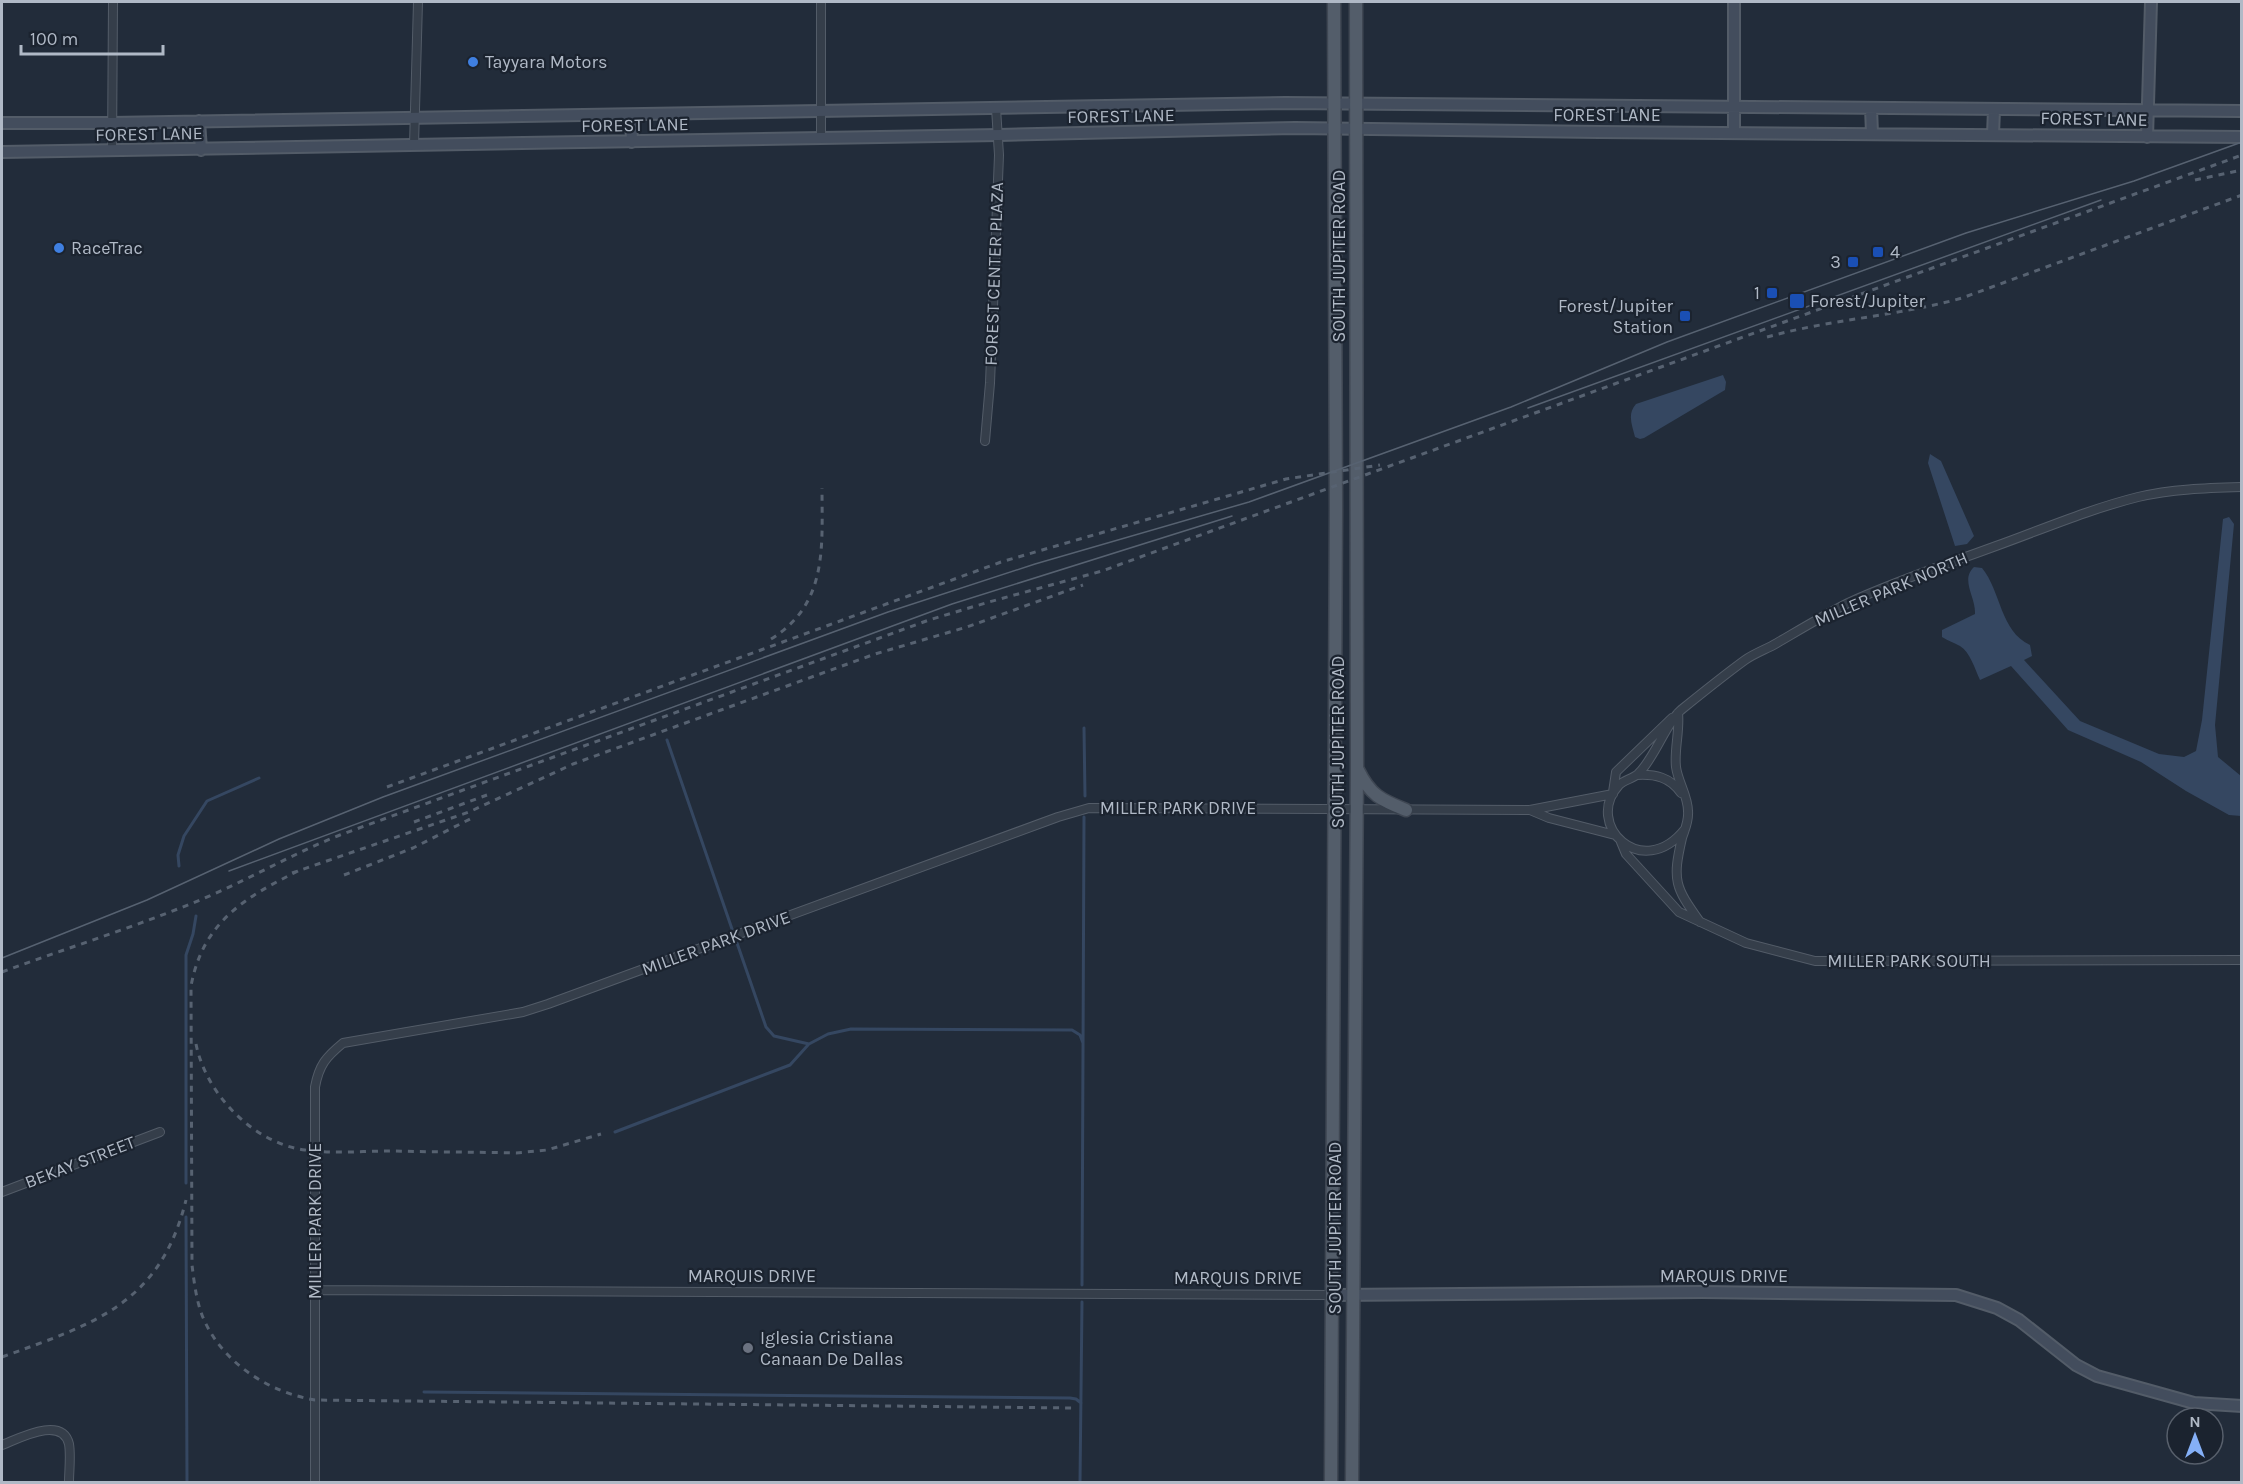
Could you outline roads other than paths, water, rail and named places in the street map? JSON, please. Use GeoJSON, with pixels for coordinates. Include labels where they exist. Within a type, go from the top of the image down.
{"type":"FeatureCollection","features":[{"type":"Feature","properties":{"kind":"main road","name":"SOUTH JUPITER ROAD"},"geometry":{"type":"LineString","coordinates":[[1331,1482],[1336,615],[1334,2]]}},
{"type":"Feature","properties":{"kind":"main road","name":"SOUTH JUPITER ROAD"},"geometry":{"type":"LineString","coordinates":[[1352,1482],[1357,810],[1356,2]]}},
{"type":"Feature","properties":{"kind":"main road"},"geometry":{"type":"LineString","coordinates":[[1734,2],[1734,132]]}},
{"type":"Feature","properties":{"kind":"main road"},"geometry":{"type":"LineString","coordinates":[[2147,136],[2151,2]]}},
{"type":"Feature","properties":{"kind":"main road","name":"FOREST LANE"},"geometry":{"type":"LineString","coordinates":[[2,123],[1285,103],[2241,111]]}},
{"type":"Feature","properties":{"kind":"main road"},"geometry":{"type":"LineString","coordinates":[[1870,108],[1872,133]]}},
{"type":"Feature","properties":{"kind":"main road"},"geometry":{"type":"LineString","coordinates":[[1993,135],[1994,109]]}},
{"type":"Feature","properties":{"kind":"main road"},"geometry":{"type":"LineString","coordinates":[[631,114],[632,142]]}},
{"type":"Feature","properties":{"kind":"main road"},"geometry":{"type":"LineString","coordinates":[[199,121],[201,150]]}},
{"type":"Feature","properties":{"kind":"main road","name":"FOREST LANE"},"geometry":{"type":"LineString","coordinates":[[2,152],[1335,128],[2241,137]]}},
{"type":"Feature","properties":{"kind":"main road"},"geometry":{"type":"LineString","coordinates":[[1336,331],[1357,330]]}},
{"type":"Feature","properties":{"kind":"main road"},"geometry":{"type":"LineString","coordinates":[[1336,615],[1356,616]]}},
{"type":"Feature","properties":{"kind":"main road"},"geometry":{"type":"LineString","coordinates":[[1357,769],[1364,783],[1374,795],[1406,810]]}},
{"type":"Feature","properties":{"kind":"main road"},"geometry":{"type":"LineString","coordinates":[[1334,1051],[1355,1051]]}},
{"type":"Feature","properties":{"kind":"main road","name":"MARQUIS DRIVE"},"geometry":{"type":"LineString","coordinates":[[1333,1295],[1702,1292],[1956,1295],[1997,1308],[2019,1320],[2076,1365],[2097,1376],[2194,1402],[2241,1406]]}},
{"type":"Feature","properties":{"kind":"street"},"geometry":{"type":"LineString","coordinates":[[112,151],[113,2]]}},
{"type":"Feature","properties":{"kind":"street"},"geometry":{"type":"LineString","coordinates":[[414,146],[417,118],[418,2]]}},
{"type":"Feature","properties":{"kind":"street"},"geometry":{"type":"LineString","coordinates":[[821,2],[821,138]]}},
{"type":"Feature","properties":{"kind":"street","name":"FOREST CENTER PLAZA"},"geometry":{"type":"LineString","coordinates":[[985,441],[990,383],[999,135],[996,108]]}},
{"type":"Feature","properties":{"kind":"street","name":"MILLER PARK NORTH"},"geometry":{"type":"LineString","coordinates":[[1530,810],[1613,794],[1626,779],[1637,775],[1678,713],[1747,658],[1849,603],[1918,575],[2139,497],[2203,488],[2241,487]]}},
{"type":"Feature","properties":{"kind":"street"},"geometry":{"type":"LineString","coordinates":[[1617,838],[1609,820],[1616,772],[1678,713]]}},
{"type":"Feature","properties":{"kind":"street"},"geometry":{"type":"LineString","coordinates":[[1678,713],[1676,771],[1689,812],[1678,855],[1676,884],[1701,924]]}},
{"type":"Feature","properties":{"kind":"street"},"geometry":{"type":"LineString","coordinates":[[1637,775],[1648,774],[1664,778],[1672,782],[1684,796]]}},
{"type":"Feature","properties":{"kind":"street","name":"MILLER PARK DRIVE"},"geometry":{"type":"LineString","coordinates":[[315,1482],[315,1087],[318,1070],[329,1054],[343,1043],[523,1012],[1065,814],[1089,808],[1530,810]]}},
{"type":"Feature","properties":{"kind":"street"},"geometry":{"type":"LineString","coordinates":[[1530,810],[1617,838],[1634,849],[1656,850],[1675,840],[1685,829]]}},
{"type":"Feature","properties":{"kind":"street","name":"MILLER PARK SOUTH"},"geometry":{"type":"LineString","coordinates":[[1617,838],[1626,854],[1679,912],[1746,943],[1815,961],[2241,960]]}},
{"type":"Feature","properties":{"kind":"street","name":"BEKAY STREET"},"geometry":{"type":"LineString","coordinates":[[2,1192],[160,1132]]}},
{"type":"Feature","properties":{"kind":"street","name":"MARQUIS DRIVE"},"geometry":{"type":"LineString","coordinates":[[315,1290],[1333,1295]]}},
{"type":"Feature","properties":{"kind":"street"},"geometry":{"type":"LineString","coordinates":[[2,1445],[44,1430],[62,1433],[69,1443],[69,1482]]}},
{"type":"Feature","properties":{"kind":"water"},"geometry":{"type":"Polygon","coordinates":[[[1723,375],[1726,382],[1725,390],[1644,438],[1635,437],[1631,416],[1636,404],[1723,375]]]}},
{"type":"Feature","properties":{"kind":"water"},"geometry":{"type":"Polygon","coordinates":[[[1930,454],[1941,461],[1974,536],[1967,544],[1955,546],[1928,463],[1930,454]]]}},
{"type":"Feature","properties":{"kind":"water"},"geometry":{"type":"Polygon","coordinates":[[[2229,517],[2234,524],[2215,725],[2218,757],[2241,776],[2241,816],[2229,815],[2141,762],[2068,730],[2011,666],[1980,680],[1967,652],[1942,637],[1942,630],[1975,614],[1968,577],[1974,567],[1982,568],[2007,621],[2020,639],[2030,645],[2032,656],[2024,660],[2080,721],[2159,754],[2184,757],[2196,751],[2202,720],[2223,519],[2229,517]]]}},
{"type":"Feature","properties":{"kind":"waterway"},"geometry":{"type":"LineString","coordinates":[[1084,728],[1085,796]]}},
{"type":"Feature","properties":{"kind":"waterway"},"geometry":{"type":"LineString","coordinates":[[667,740],[732,929]]}},
{"type":"Feature","properties":{"kind":"waterway"},"geometry":{"type":"LineString","coordinates":[[179,866],[178,855],[184,836],[207,801],[259,778]]}},
{"type":"Feature","properties":{"kind":"waterway"},"geometry":{"type":"LineString","coordinates":[[1082,1285],[1084,817]]}},
{"type":"Feature","properties":{"kind":"waterway"},"geometry":{"type":"LineString","coordinates":[[186,1183],[186,955],[196,916]]}},
{"type":"Feature","properties":{"kind":"waterway"},"geometry":{"type":"LineString","coordinates":[[737,943],[766,1027],[774,1036],[809,1044],[828,1034],[851,1029],[1072,1030],[1080,1035],[1083,1043]]}},
{"type":"Feature","properties":{"kind":"waterway"},"geometry":{"type":"LineString","coordinates":[[615,1132],[790,1065],[808,1045]]}},
{"type":"Feature","properties":{"kind":"waterway"},"geometry":{"type":"LineString","coordinates":[[186,1217],[187,1482]]}},
{"type":"Feature","properties":{"kind":"waterway"},"geometry":{"type":"LineString","coordinates":[[1080,1482],[1082,1302]]}},
{"type":"Feature","properties":{"kind":"waterway"},"geometry":{"type":"LineString","coordinates":[[424,1392],[1070,1398],[1081,1403]]}},
{"type":"Feature","properties":{"kind":"tram line"},"geometry":{"type":"LineString","coordinates":[[2,958],[147,900],[279,839],[383,797],[888,612],[1035,564],[1249,502],[1511,407],[1667,342],[1966,233],[2134,181],[2242,142]]}},
{"type":"Feature","properties":{"kind":"tram line"},"geometry":{"type":"LineString","coordinates":[[1528,408],[2101,200]]}},
{"type":"Feature","properties":{"kind":"tram line"},"geometry":{"type":"LineString","coordinates":[[229,871],[952,604],[1232,516]]}},
{"type":"Feature","properties":{"kind":"railway"},"geometry":{"type":"LineString","coordinates":[[2,972],[200,900],[340,835],[929,620],[1102,571],[2242,155]]}},
{"type":"Feature","properties":{"kind":"railway"},"geometry":{"type":"LineString","coordinates":[[2195,180],[2242,170]]}},
{"type":"Feature","properties":{"kind":"railway"},"geometry":{"type":"LineString","coordinates":[[1767,337],[1962,298],[2242,195]]}},
{"type":"Feature","properties":{"kind":"railway"},"geometry":{"type":"LineString","coordinates":[[387,787],[1001,562],[1286,479],[1380,465]]}},
{"type":"Feature","properties":{"kind":"railway"},"geometry":{"type":"LineString","coordinates":[[771,639],[790,625],[803,609],[812,591],[821,552],[822,488]]}},
{"type":"Feature","properties":{"kind":"railway"},"geometry":{"type":"LineString","coordinates":[[292,873],[469,812],[573,764],[721,710],[875,654],[967,627],[1083,585]]}},
{"type":"Feature","properties":{"kind":"railway"},"geometry":{"type":"LineString","coordinates":[[414,822],[487,795]]}},
{"type":"Feature","properties":{"kind":"railway"},"geometry":{"type":"LineString","coordinates":[[344,875],[413,848],[474,817]]}},
{"type":"Feature","properties":{"kind":"railway"},"geometry":{"type":"LineString","coordinates":[[298,871],[260,891],[229,915],[205,945],[191,986],[192,1265],[194,1284],[200,1309],[210,1332],[220,1347],[247,1372],[280,1390],[315,1400],[1076,1408]]}},
{"type":"Feature","properties":{"kind":"railway"},"geometry":{"type":"LineString","coordinates":[[196,1044],[201,1063],[210,1081],[235,1113],[267,1138],[305,1150],[516,1153],[547,1150],[601,1134]]}},
{"type":"Feature","properties":{"kind":"railway"},"geometry":{"type":"LineString","coordinates":[[2,1357],[93,1321],[118,1306],[140,1287],[159,1264],[174,1236],[186,1200]]}},
{"type":"Feature","properties":{"kind":"place","name":"Tayyara Motors"},"geometry":{"type":"Point","coordinates":[473,62]}},
{"type":"Feature","properties":{"kind":"place","name":"RaceTrac"},"geometry":{"type":"Point","coordinates":[59,248]}},
{"type":"Feature","properties":{"kind":"place","name":"4"},"geometry":{"type":"Point","coordinates":[1878,252]}},
{"type":"Feature","properties":{"kind":"place","name":"3"},"geometry":{"type":"Point","coordinates":[1853,262]}},
{"type":"Feature","properties":{"kind":"place","name":"1"},"geometry":{"type":"Point","coordinates":[1772,293]}},
{"type":"Feature","properties":{"kind":"place","name":"Forest/Jupiter"},"geometry":{"type":"Point","coordinates":[1797,301]}},
{"type":"Feature","properties":{"kind":"place","name":"Forest/Jupiter Station"},"geometry":{"type":"Point","coordinates":[1685,316]}},
{"type":"Feature","properties":{"kind":"place","name":"Iglesia Cristiana Canaan De Dallas"},"geometry":{"type":"Point","coordinates":[748,1348]}}]}
